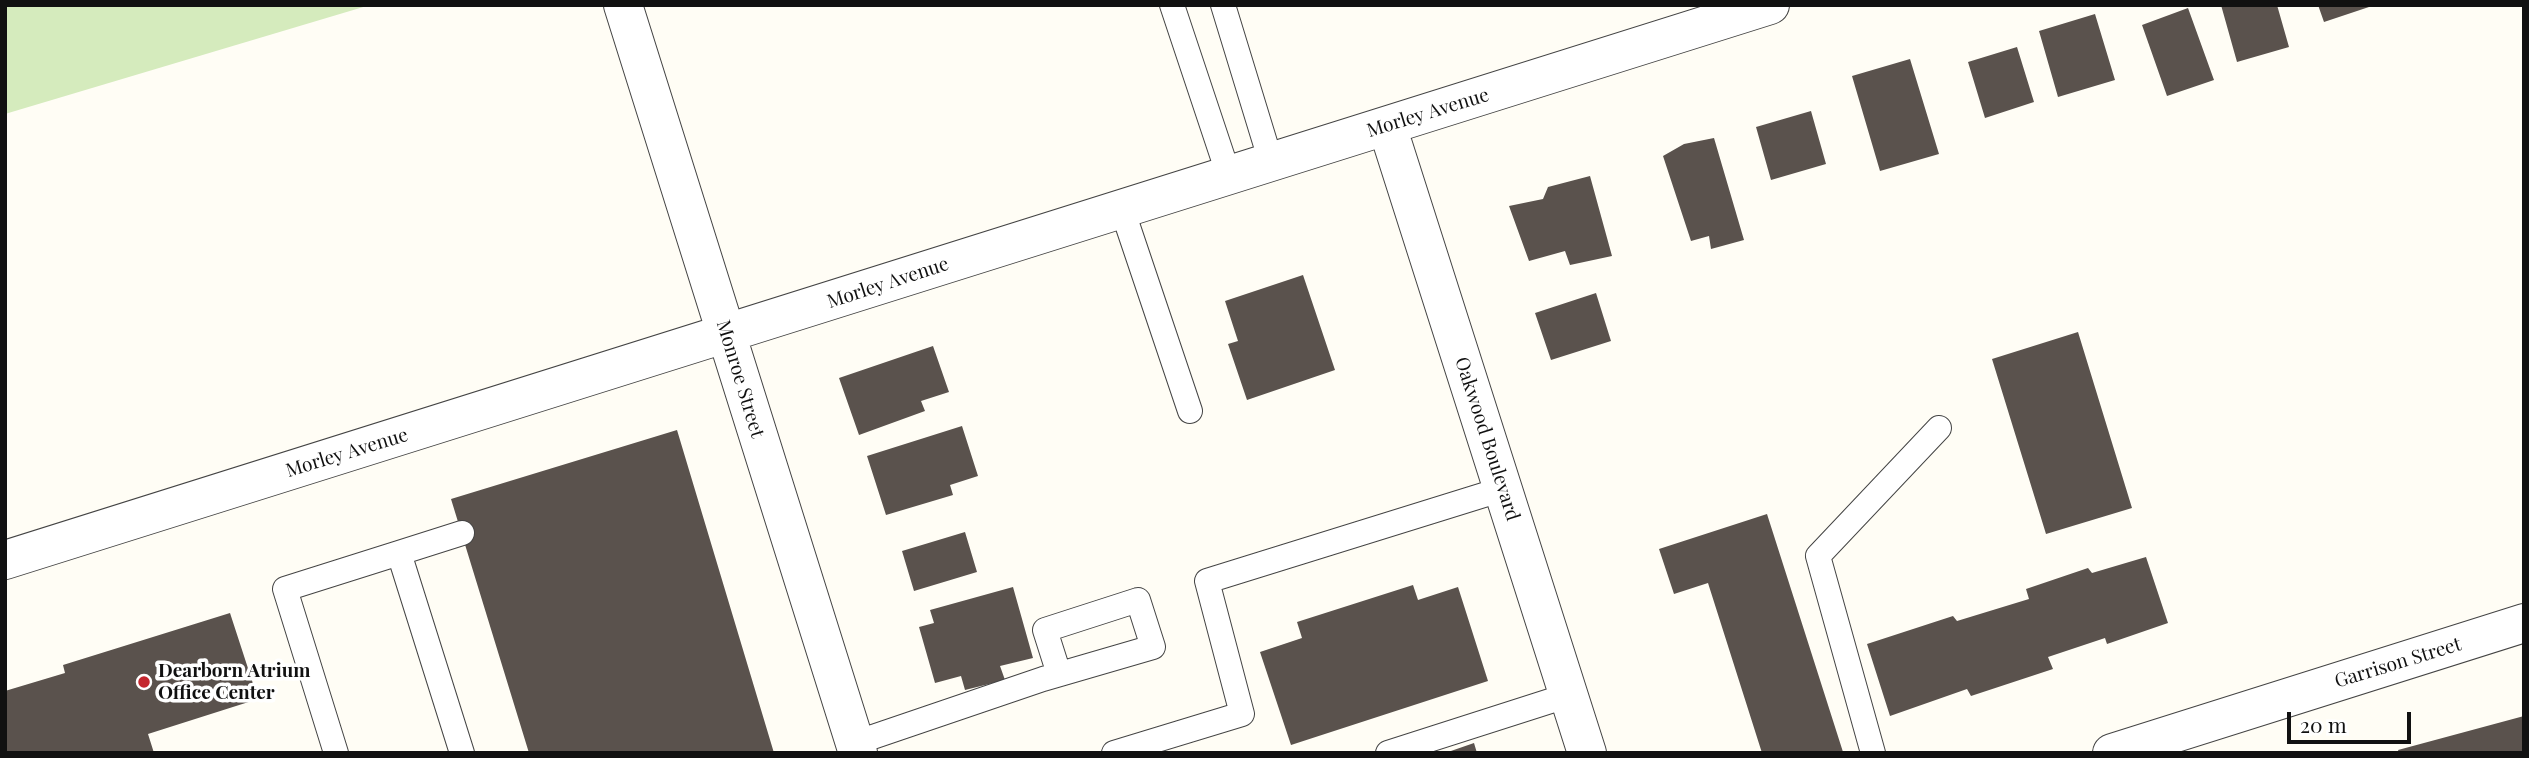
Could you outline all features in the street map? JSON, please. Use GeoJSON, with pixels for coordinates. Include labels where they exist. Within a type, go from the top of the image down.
{"type":"FeatureCollection","features":[{"type":"Feature","properties":{"kind":"street","name":"Morley Avenue"},"geometry":{"type":"LineString","coordinates":[[5,561],[1770,5]]}},
{"type":"Feature","properties":{"kind":"street","name":"Monroe Street"},"geometry":{"type":"LineString","coordinates":[[627,6],[856,748]]}},
{"type":"Feature","properties":{"kind":"street","name":"Oakwood Boulevard"},"geometry":{"type":"LineString","coordinates":[[1387,126],[1587,753]]}},
{"type":"Feature","properties":{"kind":"street","name":"Garrison Street"},"geometry":{"type":"LineString","coordinates":[[2112,753],[2524,623]]}},
{"type":"Feature","properties":{"kind":"lane"},"geometry":{"type":"LineString","coordinates":[[1172,5],[1229,176]]}},
{"type":"Feature","properties":{"kind":"lane"},"geometry":{"type":"LineString","coordinates":[[1223,5],[1271,162]]}},
{"type":"Feature","properties":{"kind":"lane"},"geometry":{"type":"LineString","coordinates":[[1122,209],[1190,411]]}},
{"type":"Feature","properties":{"kind":"lane"},"geometry":{"type":"LineString","coordinates":[[1873,753],[1818,555],[1939,428]]}},
{"type":"Feature","properties":{"kind":"lane"},"geometry":{"type":"LineString","coordinates":[[1114,753],[1242,714],[1207,581],[1503,489]]}},
{"type":"Feature","properties":{"kind":"lane"},"geometry":{"type":"LineString","coordinates":[[336,753],[285,589],[461,533]]}},
{"type":"Feature","properties":{"kind":"lane"},"geometry":{"type":"LineString","coordinates":[[399,553],[463,753]]}},
{"type":"Feature","properties":{"kind":"lane"},"geometry":{"type":"LineString","coordinates":[[856,748],[1059,674]]}},
{"type":"Feature","properties":{"kind":"lane"},"geometry":{"type":"LineString","coordinates":[[1388,753],[1569,695]]}},
{"type":"Feature","properties":{"kind":"green space"},"geometry":{"type":"Polygon","coordinates":[[[5,5],[370,5],[5,114],[5,5]]]}},
{"type":"Feature","properties":{"kind":"building"},"geometry":{"type":"Polygon","coordinates":[[[2221,5],[2277,5],[2289,47],[2237,62],[2221,5]]]}},
{"type":"Feature","properties":{"kind":"building"},"geometry":{"type":"Polygon","coordinates":[[[2318,5],[2372,5],[2372,6],[2324,22],[2318,5]]]}},
{"type":"Feature","properties":{"kind":"building"},"geometry":{"type":"Polygon","coordinates":[[[2188,8],[2214,80],[2167,96],[2142,25],[2188,8]]]}},
{"type":"Feature","properties":{"kind":"building"},"geometry":{"type":"Polygon","coordinates":[[[2095,14],[2115,80],[2058,97],[2039,31],[2095,14]]]}},
{"type":"Feature","properties":{"kind":"building"},"geometry":{"type":"Polygon","coordinates":[[[2017,47],[2034,102],[1985,118],[1968,62],[2017,47]]]}},
{"type":"Feature","properties":{"kind":"building"},"geometry":{"type":"Polygon","coordinates":[[[1910,59],[1939,154],[1880,171],[1852,76],[1910,59]]]}},
{"type":"Feature","properties":{"kind":"building"},"geometry":{"type":"Polygon","coordinates":[[[1811,111],[1826,164],[1771,180],[1756,127],[1811,111]]]}},
{"type":"Feature","properties":{"kind":"building"},"geometry":{"type":"Polygon","coordinates":[[[1714,138],[1744,240],[1711,249],[1709,236],[1691,241],[1663,156],[1684,144],[1714,138]]]}},
{"type":"Feature","properties":{"kind":"building"},"geometry":{"type":"Polygon","coordinates":[[[1590,176],[1612,256],[1570,265],[1565,251],[1529,261],[1509,206],[1543,199],[1548,187],[1590,176]]]}},
{"type":"Feature","properties":{"kind":"building"},"geometry":{"type":"Polygon","coordinates":[[[1303,275],[1335,370],[1247,400],[1228,344],[1238,341],[1225,301],[1303,275]]]}},
{"type":"Feature","properties":{"kind":"building"},"geometry":{"type":"Polygon","coordinates":[[[1596,293],[1611,341],[1551,360],[1535,313],[1596,293]]]}},
{"type":"Feature","properties":{"kind":"building"},"geometry":{"type":"Polygon","coordinates":[[[2078,332],[2132,508],[2046,534],[1992,359],[2078,332]]]}},
{"type":"Feature","properties":{"kind":"building"},"geometry":{"type":"Polygon","coordinates":[[[933,346],[949,392],[921,401],[925,411],[859,435],[839,378],[933,346]]]}},
{"type":"Feature","properties":{"kind":"building"},"geometry":{"type":"Polygon","coordinates":[[[962,426],[978,476],[950,485],[953,495],[886,515],[867,456],[962,426]]]}},
{"type":"Feature","properties":{"kind":"building"},"geometry":{"type":"Polygon","coordinates":[[[677,430],[774,753],[529,753],[451,499],[677,430]]]}},
{"type":"Feature","properties":{"kind":"building"},"geometry":{"type":"Polygon","coordinates":[[[1767,514],[1843,752],[1840,753],[1762,753],[1708,583],[1674,594],[1659,549],[1767,514]]]}},
{"type":"Feature","properties":{"kind":"building"},"geometry":{"type":"Polygon","coordinates":[[[965,532],[977,572],[914,591],[902,551],[965,532]]]}},
{"type":"Feature","properties":{"kind":"building"},"geometry":{"type":"Polygon","coordinates":[[[2146,557],[2168,623],[2107,644],[2105,638],[2048,657],[2053,669],[1971,696],[1967,689],[1890,716],[1867,644],[1953,616],[1957,621],[2029,599],[2026,589],[2088,568],[2092,573],[2146,557]]]}},
{"type":"Feature","properties":{"kind":"building"},"geometry":{"type":"Polygon","coordinates":[[[1413,585],[1418,600],[1458,587],[1488,681],[1291,745],[1260,652],[1302,638],[1297,622],[1413,585]]]}},
{"type":"Feature","properties":{"kind":"building"},"geometry":{"type":"Polygon","coordinates":[[[1013,587],[1033,658],[1000,666],[1005,680],[965,690],[961,676],[935,683],[919,627],[934,623],[930,610],[1013,587]]]}},
{"type":"Feature","properties":{"kind":"building","name":"Dearborn Atrium Office Center"},"geometry":{"type":"Polygon","coordinates":[[[230,613],[258,699],[148,734],[154,753],[5,753],[5,691],[65,673],[63,665],[230,613]]]}},
{"type":"Feature","properties":{"kind":"building"},"geometry":{"type":"Polygon","coordinates":[[[2524,716],[2524,753],[2399,753],[2398,750],[2524,716]]]}},
{"type":"Feature","properties":{"kind":"building"},"geometry":{"type":"Polygon","coordinates":[[[1474,743],[1477,753],[1448,753],[1448,752],[1474,743]]]}},
{"type":"Feature","properties":{"kind":"place","name":"Dearborn Atrium Office Center"},"geometry":{"type":"Point","coordinates":[144,682]}}]}
